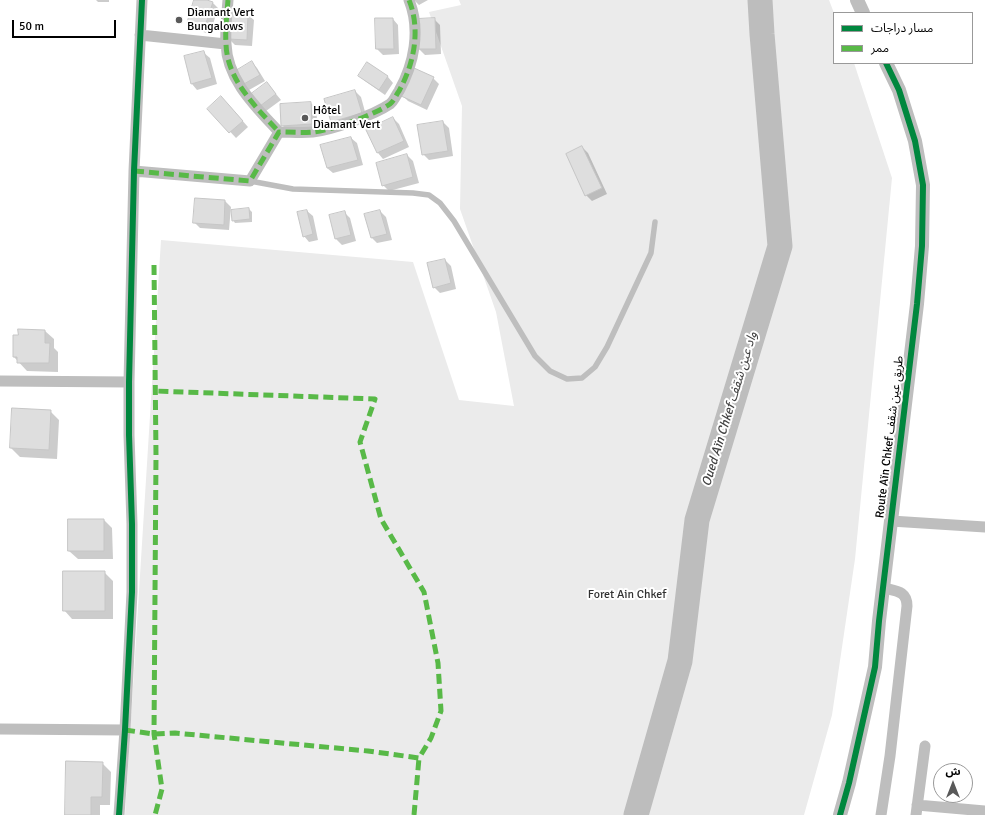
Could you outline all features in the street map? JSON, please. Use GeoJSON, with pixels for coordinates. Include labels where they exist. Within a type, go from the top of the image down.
{"type":"FeatureCollection","features":[{"type":"Feature","properties":{"kind":"street"},"geometry":{"type":"LineString","coordinates":[[119,815],[132,592],[129,382],[134,171],[142,0]]}},
{"type":"Feature","properties":{"kind":"street"},"geometry":{"type":"LineString","coordinates":[[228,0],[226,44],[231,69],[244,93],[279,132],[313,132],[347,123],[392,103],[403,82],[413,56],[415,25],[408,0]]}},
{"type":"Feature","properties":{"kind":"street"},"geometry":{"type":"LineString","coordinates":[[857,0],[863,12]]}},
{"type":"Feature","properties":{"kind":"street"},"geometry":{"type":"LineString","coordinates":[[140,35],[226,44]]}},
{"type":"Feature","properties":{"kind":"street","name":"Route Aïn Chkef طريق عين شقف"},"geometry":{"type":"LineString","coordinates":[[840,815],[849,783],[875,667],[879,621],[918,296],[922,246],[922,185],[915,141],[899,90],[886,64]]}},
{"type":"Feature","properties":{"kind":"street"},"geometry":{"type":"LineString","coordinates":[[134,171],[250,181],[279,132]]}},
{"type":"Feature","properties":{"kind":"street"},"geometry":{"type":"LineString","coordinates":[[0,381],[129,382]]}},
{"type":"Feature","properties":{"kind":"street"},"geometry":{"type":"LineString","coordinates":[[891,521],[985,527]]}},
{"type":"Feature","properties":{"kind":"street"},"geometry":{"type":"LineString","coordinates":[[880,815],[890,756],[907,606],[907,600],[904,595],[884,588]]}},
{"type":"Feature","properties":{"kind":"street"},"geometry":{"type":"LineString","coordinates":[[0,729],[125,730]]}},
{"type":"Feature","properties":{"kind":"street"},"geometry":{"type":"LineString","coordinates":[[925,746],[916,810],[985,811]]}},
{"type":"Feature","properties":{"kind":"lane"},"geometry":{"type":"LineString","coordinates":[[250,181],[293,189],[413,193],[429,195],[440,203],[454,221],[535,356],[550,371],[567,379],[582,378],[595,367],[607,346],[651,252],[655,222]]}},
{"type":"Feature","properties":{"kind":"green space","name":"Foret Ain Chkef"},"geometry":{"type":"Polygon","coordinates":[[[459,0],[829,0],[834,12],[833,64],[854,64],[892,178],[855,559],[832,715],[804,815],[125,815],[161,240],[413,262],[459,400],[514,406],[496,312],[460,209],[462,106],[429,12],[461,5],[459,0]]]}},
{"type":"Feature","properties":{"kind":"building"},"geometry":{"type":"Polygon","coordinates":[[[194,0],[207,0],[213,2],[204,29],[187,24],[194,0]]]}},
{"type":"Feature","properties":{"kind":"building"},"geometry":{"type":"Polygon","coordinates":[[[230,12],[248,14],[247,40],[228,39],[230,12]]]}},
{"type":"Feature","properties":{"kind":"building"},"geometry":{"type":"Polygon","coordinates":[[[375,18],[393,18],[394,49],[376,49],[375,18]]]}},
{"type":"Feature","properties":{"kind":"building"},"geometry":{"type":"Polygon","coordinates":[[[435,18],[436,49],[418,49],[417,19],[435,18]]]}},
{"type":"Feature","properties":{"kind":"building"},"geometry":{"type":"Polygon","coordinates":[[[204,51],[212,78],[191,84],[184,56],[204,51]]]}},
{"type":"Feature","properties":{"kind":"building"},"geometry":{"type":"Polygon","coordinates":[[[252,61],[260,75],[242,85],[234,72],[252,61]]]}},
{"type":"Feature","properties":{"kind":"building"},"geometry":{"type":"Polygon","coordinates":[[[367,62],[388,76],[379,90],[358,76],[367,62]]]}},
{"type":"Feature","properties":{"kind":"building"},"geometry":{"type":"Polygon","coordinates":[[[414,68],[434,77],[421,105],[401,96],[414,68]]]}},
{"type":"Feature","properties":{"kind":"building"},"geometry":{"type":"Polygon","coordinates":[[[267,82],[276,94],[260,106],[251,94],[267,82]]]}},
{"type":"Feature","properties":{"kind":"building"},"geometry":{"type":"Polygon","coordinates":[[[355,90],[362,113],[331,122],[324,99],[355,90]]]}},
{"type":"Feature","properties":{"kind":"building"},"geometry":{"type":"Polygon","coordinates":[[[221,96],[243,121],[229,133],[207,109],[221,96]]]}},
{"type":"Feature","properties":{"kind":"building"},"geometry":{"type":"Polygon","coordinates":[[[311,102],[312,124],[281,126],[280,104],[311,102]]]}},
{"type":"Feature","properties":{"kind":"building"},"geometry":{"type":"Polygon","coordinates":[[[393,117],[404,141],[377,153],[366,130],[393,117]]]}},
{"type":"Feature","properties":{"kind":"building"},"geometry":{"type":"Polygon","coordinates":[[[443,121],[448,151],[422,155],[417,125],[443,121]]]}},
{"type":"Feature","properties":{"kind":"building"},"geometry":{"type":"Polygon","coordinates":[[[351,137],[358,160],[327,168],[320,145],[351,137]]]}},
{"type":"Feature","properties":{"kind":"building"},"geometry":{"type":"Polygon","coordinates":[[[582,146],[602,188],[585,196],[566,154],[582,146]]]}},
{"type":"Feature","properties":{"kind":"building"},"geometry":{"type":"Polygon","coordinates":[[[407,154],[413,177],[382,186],[376,163],[407,154]]]}},
{"type":"Feature","properties":{"kind":"building"},"geometry":{"type":"Polygon","coordinates":[[[195,198],[225,200],[224,225],[193,223],[195,198]]]}},
{"type":"Feature","properties":{"kind":"building"},"geometry":{"type":"Polygon","coordinates":[[[249,208],[250,219],[232,221],[231,210],[249,208]]]}},
{"type":"Feature","properties":{"kind":"building"},"geometry":{"type":"Polygon","coordinates":[[[307,210],[313,234],[303,237],[297,212],[307,210]]]}},
{"type":"Feature","properties":{"kind":"building"},"geometry":{"type":"Polygon","coordinates":[[[380,210],[387,234],[371,238],[364,214],[380,210]]]}},
{"type":"Feature","properties":{"kind":"building"},"geometry":{"type":"Polygon","coordinates":[[[345,211],[351,235],[335,239],[329,215],[345,211]]]}},
{"type":"Feature","properties":{"kind":"building"},"geometry":{"type":"Polygon","coordinates":[[[445,259],[451,283],[433,288],[427,263],[445,259]]]}},
{"type":"Feature","properties":{"kind":"building"},"geometry":{"type":"Polygon","coordinates":[[[18,329],[45,330],[45,343],[50,343],[49,363],[17,363],[17,357],[13,357],[13,335],[18,335],[18,329]]]}},
{"type":"Feature","properties":{"kind":"building"},"geometry":{"type":"Polygon","coordinates":[[[12,408],[51,410],[49,450],[10,448],[12,408]]]}},
{"type":"Feature","properties":{"kind":"building"},"geometry":{"type":"Polygon","coordinates":[[[68,519],[104,519],[104,551],[68,551],[68,519]]]}},
{"type":"Feature","properties":{"kind":"building"},"geometry":{"type":"Polygon","coordinates":[[[63,571],[105,571],[105,611],[63,611],[63,571]]]}},
{"type":"Feature","properties":{"kind":"building"},"geometry":{"type":"Polygon","coordinates":[[[66,761],[103,762],[102,797],[91,797],[91,815],[65,815],[66,761]]]}},
{"type":"Feature","properties":{"kind":"waterway","name":"Oued Aïn Chkef واد عين شقف"},"geometry":{"type":"LineString","coordinates":[[636,815],[680,661],[697,520],[780,246],[760,0]]}},
{"type":"Feature","properties":{"kind":"marked path"},"geometry":{"type":"LineString","coordinates":[[228,0],[226,44],[231,69],[237,81],[252,103],[279,132]]}},
{"type":"Feature","properties":{"kind":"marked path"},"geometry":{"type":"LineString","coordinates":[[134,171],[250,181],[279,132],[321,131],[364,117],[390,104],[394,100],[404,81],[412,58],[415,23],[409,0]]}},
{"type":"Feature","properties":{"kind":"marked path"},"geometry":{"type":"LineString","coordinates":[[154,265],[156,455],[154,734],[162,789],[155,815]]}},
{"type":"Feature","properties":{"kind":"marked path"},"geometry":{"type":"LineString","coordinates":[[125,730],[154,734],[175,733],[368,751],[419,758],[431,738],[441,711],[438,663],[424,592],[381,519],[360,442],[375,399],[155,391]]}},
{"type":"Feature","properties":{"kind":"marked path"},"geometry":{"type":"LineString","coordinates":[[414,815],[419,758]]}},
{"type":"Feature","properties":{"kind":"cycle path"},"geometry":{"type":"LineString","coordinates":[[119,815],[132,592],[129,382],[134,171],[142,0]]}},
{"type":"Feature","properties":{"kind":"cycle path"},"geometry":{"type":"LineString","coordinates":[[840,815],[849,783],[875,667],[879,621],[917,304],[922,246],[923,185],[915,141],[899,90],[886,64]]}},
{"type":"Feature","properties":{"kind":"place","name":"Diamant Vert Bungalows"},"geometry":{"type":"Point","coordinates":[179,20]}},
{"type":"Feature","properties":{"kind":"place","name":"Hôtel Diamant Vert"},"geometry":{"type":"Point","coordinates":[305,118]}}]}
